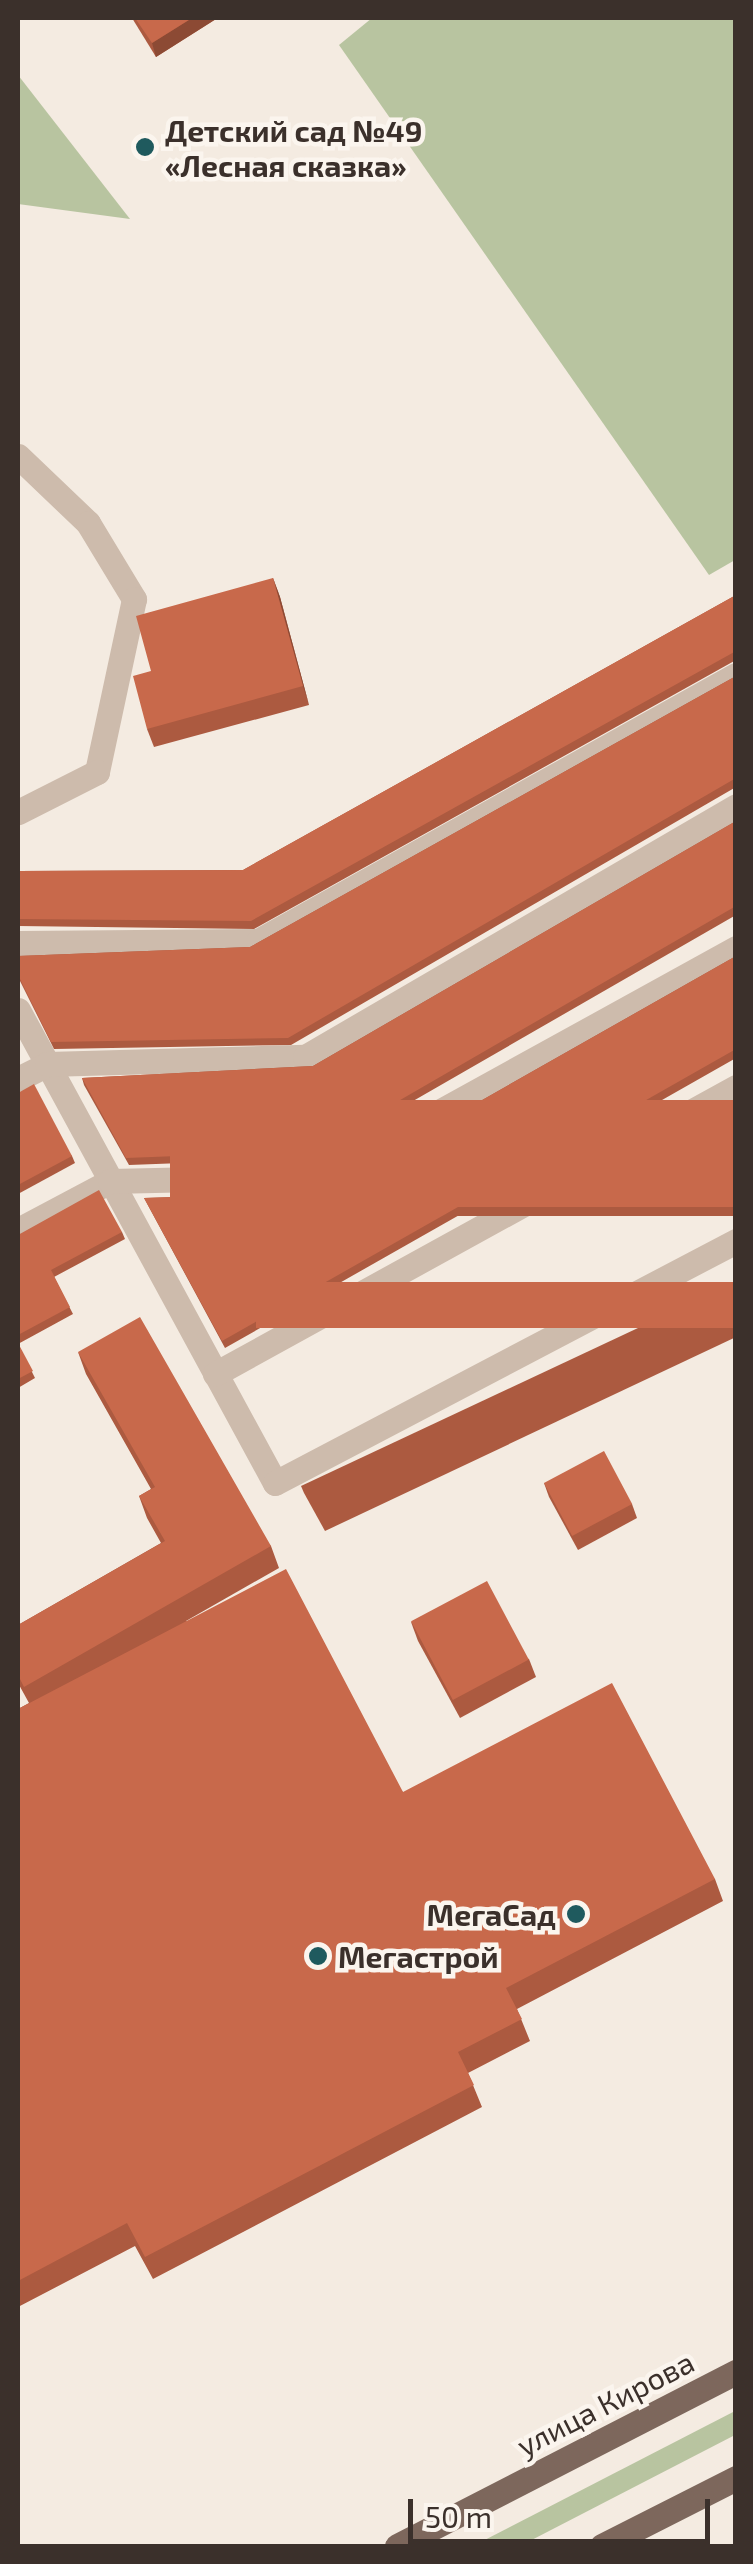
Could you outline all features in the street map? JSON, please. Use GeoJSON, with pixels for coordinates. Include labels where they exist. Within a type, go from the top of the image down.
{"type":"FeatureCollection","features":[{"type":"Feature","properties":{"kind":"main road","name":"улица Кирова"},"geometry":{"type":"LineString","coordinates":[[398,2546],[736,2372]]}},
{"type":"Feature","properties":{"kind":"main road"},"geometry":{"type":"LineString","coordinates":[[602,2546],[736,2478]]}},
{"type":"Feature","properties":{"kind":"lane"},"geometry":{"type":"LineString","coordinates":[[18,456],[88,523],[134,599],[96,772],[18,812]]}},
{"type":"Feature","properties":{"kind":"lane"},"geometry":{"type":"LineString","coordinates":[[18,943],[258,941],[736,675]]}},
{"type":"Feature","properties":{"kind":"lane"},"geometry":{"type":"LineString","coordinates":[[18,1079],[46,1064],[304,1057],[736,806]]}},
{"type":"Feature","properties":{"kind":"lane"},"geometry":{"type":"LineString","coordinates":[[18,1230],[110,1181],[323,1176],[736,948]]}},
{"type":"Feature","properties":{"kind":"lane"},"geometry":{"type":"LineString","coordinates":[[18,1010],[275,1483],[736,1242]]}},
{"type":"Feature","properties":{"kind":"lane"},"geometry":{"type":"LineString","coordinates":[[216,1374],[736,1087]]}},
{"type":"Feature","properties":{"kind":"green space"},"geometry":{"type":"Polygon","coordinates":[[[372,18],[735,18],[735,560],[709,575],[339,45],[372,18]]]}},
{"type":"Feature","properties":{"kind":"green space"},"geometry":{"type":"Polygon","coordinates":[[[18,75],[130,219],[18,204],[18,75]]]}},
{"type":"Feature","properties":{"kind":"green space"},"geometry":{"type":"Polygon","coordinates":[[[735,2411],[735,2435],[520,2546],[473,2546],[735,2411]]]}},
{"type":"Feature","properties":{"kind":"building"},"geometry":{"type":"Polygon","coordinates":[[[135,18],[192,18],[152,43],[135,18]]]}},
{"type":"Feature","properties":{"kind":"building"},"geometry":{"type":"Polygon","coordinates":[[[273,578],[303,686],[147,729],[133,676],[151,671],[136,616],[273,578]]]}},
{"type":"Feature","properties":{"kind":"building"},"geometry":{"type":"Polygon","coordinates":[[[736,595],[736,651],[251,921],[18,919],[18,871],[243,870],[736,595]]]}},
{"type":"Feature","properties":{"kind":"building"},"geometry":{"type":"Polygon","coordinates":[[[736,676],[736,778],[288,1038],[51,1042],[18,975],[18,956],[250,947],[736,676]]]}},
{"type":"Feature","properties":{"kind":"building"},"geometry":{"type":"Polygon","coordinates":[[[736,821],[736,906],[312,1151],[126,1158],[82,1078],[313,1066],[736,821]]]}},
{"type":"Feature","properties":{"kind":"building"},"geometry":{"type":"Polygon","coordinates":[[[736,956],[736,1049],[222,1341],[144,1198],[320,1192],[736,956]]]}},
{"type":"Feature","properties":{"kind":"building"},"geometry":{"type":"Polygon","coordinates":[[[34,1084],[72,1156],[18,1185],[18,1093],[34,1084]]]}},
{"type":"Feature","properties":{"kind":"building"},"geometry":{"type":"Polygon","coordinates":[[[170,1100],[736,1100],[736,1207],[170,1207],[170,1100]]]}},
{"type":"Feature","properties":{"kind":"building"},"geometry":{"type":"Polygon","coordinates":[[[99,1190],[122,1232],[51,1270],[70,1307],[18,1335],[18,1235],[99,1190]]]}},
{"type":"Feature","properties":{"kind":"building"},"geometry":{"type":"Polygon","coordinates":[[[256,1282],[736,1282],[736,1328],[256,1328],[256,1282]]]}},
{"type":"Feature","properties":{"kind":"building"},"geometry":{"type":"Polygon","coordinates":[[[140,1317],[271,1546],[24,1687],[18,1675],[18,1625],[165,1541],[139,1496],[155,1487],[78,1352],[140,1317]]]}},
{"type":"Feature","properties":{"kind":"building"},"geometry":{"type":"Polygon","coordinates":[[[18,1343],[33,1371],[18,1379],[18,1343]]]}},
{"type":"Feature","properties":{"kind":"building"},"geometry":{"type":"Polygon","coordinates":[[[604,1451],[632,1504],[572,1536],[544,1483],[604,1451]]]}},
{"type":"Feature","properties":{"kind":"building","name":"Мегастрой"},"geometry":{"type":"Polygon","coordinates":[[[286,1569],[403,1792],[612,1683],[715,1879],[506,1988],[522,2019],[458,2052],[474,2085],[145,2257],[127,2223],[18,2281],[18,1709],[286,1569]]]}},
{"type":"Feature","properties":{"kind":"building"},"geometry":{"type":"Polygon","coordinates":[[[487,1581],[529,1660],[453,1700],[411,1621],[487,1581]]]}},
{"type":"Feature","properties":{"kind":"place","name":"Детский сад №49 «Лесная сказка»"},"geometry":{"type":"Point","coordinates":[145,147]}},
{"type":"Feature","properties":{"kind":"place","name":"МегаСад"},"geometry":{"type":"Point","coordinates":[576,1914]}},
{"type":"Feature","properties":{"kind":"place","name":"Мегастрой"},"geometry":{"type":"Point","coordinates":[318,1956]}}]}
